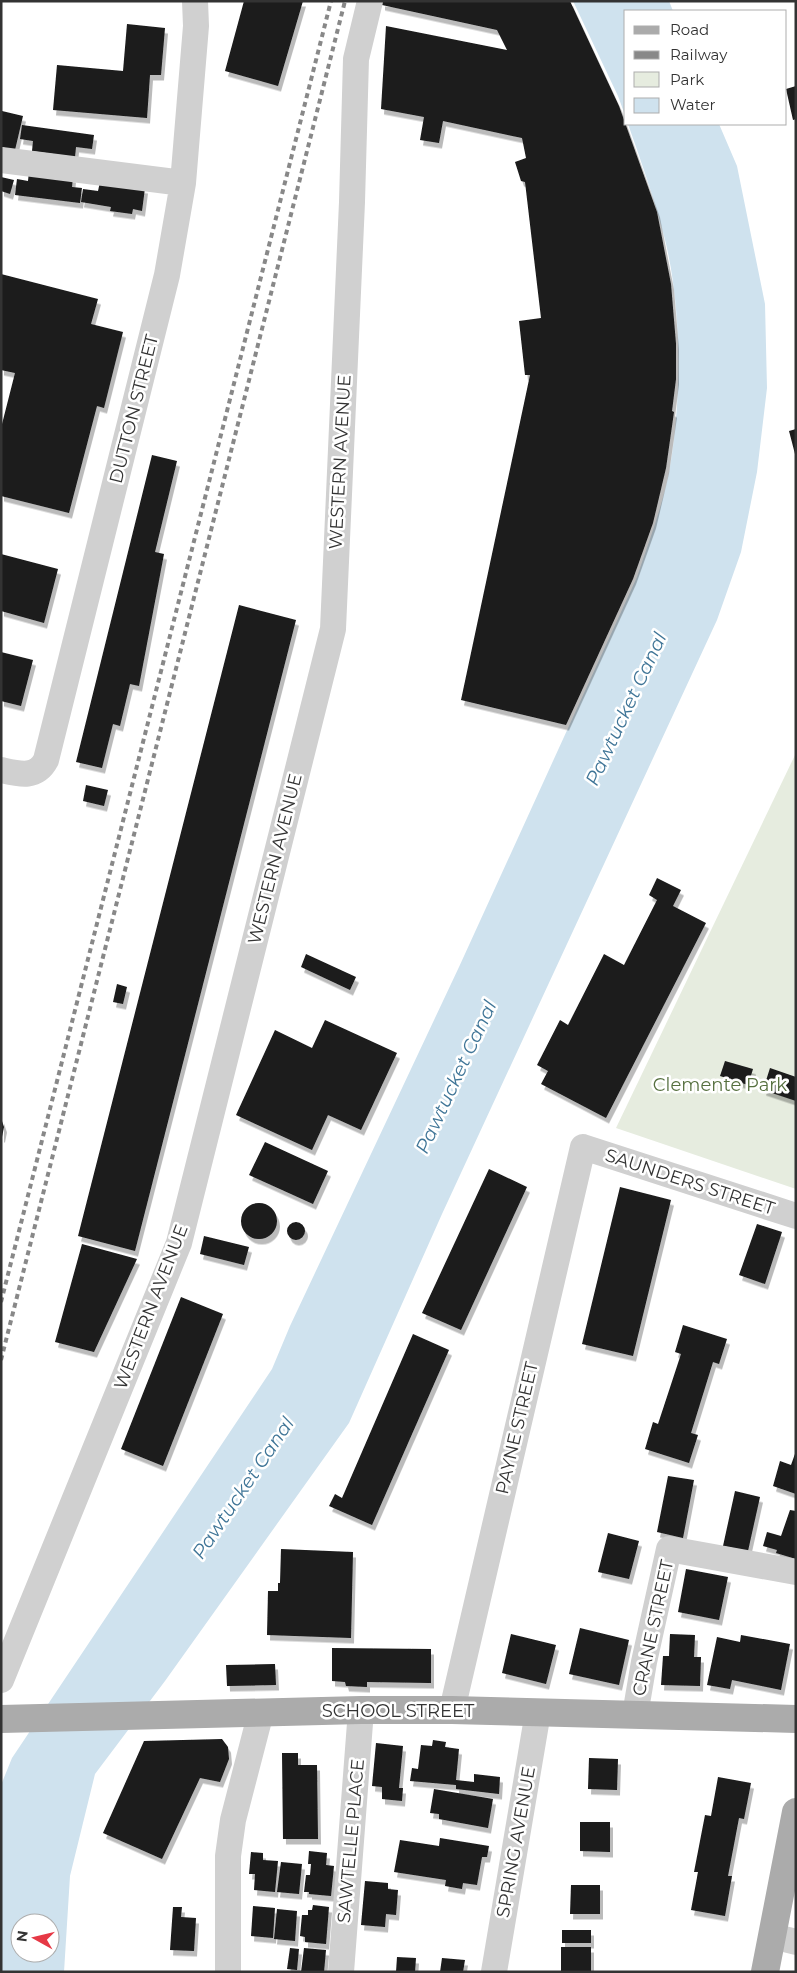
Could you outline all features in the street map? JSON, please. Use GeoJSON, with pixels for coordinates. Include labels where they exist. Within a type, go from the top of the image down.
{"type":"FeatureCollection","features":[{"type":"Feature","properties":{"kind":"main road","name":"SCHOOL STREET"},"geometry":{"type":"LineString","coordinates":[[1,1719],[361,1710],[452,1710],[796,1719]]}},
{"type":"Feature","properties":{"kind":"main road"},"geometry":{"type":"LineString","coordinates":[[765,1972],[784,1939],[796,1812]]}},
{"type":"Feature","properties":{"kind":"street","name":"DUTTON STREET"},"geometry":{"type":"LineString","coordinates":[[1,770],[29,774],[42,767],[46,760],[167,275],[183,182],[196,26],[195,1]]}},
{"type":"Feature","properties":{"kind":"street","name":"WESTERN AVENUE"},"geometry":{"type":"LineString","coordinates":[[1,1680],[179,1243],[333,628],[352,202],[356,60],[370,1]]}},
{"type":"Feature","properties":{"kind":"street"},"geometry":{"type":"LineString","coordinates":[[1,160],[183,182]]}},
{"type":"Feature","properties":{"kind":"street","name":"SAUNDERS STREET"},"geometry":{"type":"LineString","coordinates":[[583,1147],[796,1216]]}},
{"type":"Feature","properties":{"kind":"street","name":"PAYNE STREET"},"geometry":{"type":"LineString","coordinates":[[452,1710],[583,1147]]}},
{"type":"Feature","properties":{"kind":"street","name":"CRANE STREET"},"geometry":{"type":"LineString","coordinates":[[635,1715],[644,1662],[669,1549],[796,1572]]}},
{"type":"Feature","properties":{"kind":"street","name":"SAWTELLE PLACE"},"geometry":{"type":"LineString","coordinates":[[341,1972],[361,1710]]}},
{"type":"Feature","properties":{"kind":"street"},"geometry":{"type":"LineString","coordinates":[[228,1972],[228,1856],[232,1820],[261,1712]]}},
{"type":"Feature","properties":{"kind":"street","name":"SPRING AVENUE"},"geometry":{"type":"LineString","coordinates":[[494,1972],[538,1712]]}},
{"type":"Feature","properties":{"kind":"green space","name":"Clemente Park"},"geometry":{"type":"Polygon","coordinates":[[[796,753],[796,1189],[616,1128],[796,753]]]}},
{"type":"Feature","properties":{"kind":"water"},"geometry":{"type":"Polygon","coordinates":[[[573,1],[669,1],[673,10],[624,10],[624,112],[573,1]]]}},
{"type":"Feature","properties":{"kind":"water","name":"Pawtucket Canal"},"geometry":{"type":"Polygon","coordinates":[[[628,125],[719,125],[737,166],[765,304],[767,388],[757,472],[741,552],[717,620],[442,1214],[349,1423],[165,1681],[95,1774],[70,1876],[64,1972],[1,1972],[1,1785],[12,1758],[272,1369],[290,1326],[459,967],[637,577],[660,509],[667,481],[677,411],[678,351],[674,291],[670,263],[656,208],[628,125]]]}},
{"type":"Feature","properties":{"kind":"building"},"geometry":{"type":"Polygon","coordinates":[[[244,1],[303,1],[278,86],[225,71],[244,1]]]}},
{"type":"Feature","properties":{"kind":"building"},"geometry":{"type":"Polygon","coordinates":[[[382,1],[570,1],[619,106],[624,125],[626,125],[657,212],[671,284],[676,344],[676,379],[672,411],[674,412],[666,468],[653,523],[633,579],[566,725],[461,700],[530,375],[525,375],[519,321],[541,318],[525,182],[521,181],[515,162],[526,158],[522,138],[443,121],[439,143],[420,140],[424,117],[381,109],[386,26],[507,50],[497,30],[382,5],[382,1]]]}},
{"type":"Feature","properties":{"kind":"building"},"geometry":{"type":"Polygon","coordinates":[[[127,24],[165,28],[161,75],[150,75],[147,118],[53,110],[57,65],[123,71],[127,24]]]}},
{"type":"Feature","properties":{"kind":"building"},"geometry":{"type":"Polygon","coordinates":[[[796,86],[796,119],[793,120],[787,93],[787,89],[796,86]]]}},
{"type":"Feature","properties":{"kind":"building"},"geometry":{"type":"Polygon","coordinates":[[[2,111],[23,116],[15,150],[1,147],[2,111]]]}},
{"type":"Feature","properties":{"kind":"building"},"geometry":{"type":"Polygon","coordinates":[[[22,125],[94,135],[92,149],[76,147],[75,157],[32,151],[33,141],[20,139],[22,125]]]}},
{"type":"Feature","properties":{"kind":"building"},"geometry":{"type":"Polygon","coordinates":[[[29,171],[73,177],[72,187],[82,188],[80,203],[15,195],[17,179],[28,181],[29,171]]]}},
{"type":"Feature","properties":{"kind":"building"},"geometry":{"type":"Polygon","coordinates":[[[1,177],[14,180],[10,194],[1,191],[1,177]]]}},
{"type":"Feature","properties":{"kind":"building"},"geometry":{"type":"Polygon","coordinates":[[[100,182],[145,188],[142,211],[133,209],[132,214],[110,211],[111,207],[81,202],[83,189],[98,191],[100,182]]]}},
{"type":"Feature","properties":{"kind":"building"},"geometry":{"type":"Polygon","coordinates":[[[1,274],[98,299],[91,324],[123,332],[104,408],[97,406],[69,513],[1,496],[1,428],[15,373],[1,370],[1,274]]]}},
{"type":"Feature","properties":{"kind":"building"},"geometry":{"type":"Polygon","coordinates":[[[796,429],[796,454],[795,454],[789,431],[796,429]]]}},
{"type":"Feature","properties":{"kind":"building"},"geometry":{"type":"Polygon","coordinates":[[[152,455],[177,461],[155,552],[164,554],[139,686],[130,684],[120,726],[113,724],[102,768],[76,762],[152,455]]]}},
{"type":"Feature","properties":{"kind":"building"},"geometry":{"type":"Polygon","coordinates":[[[1,554],[58,569],[44,623],[1,611],[1,554]]]}},
{"type":"Feature","properties":{"kind":"building"},"geometry":{"type":"Polygon","coordinates":[[[239,605],[296,620],[135,1251],[78,1236],[239,605]]]}},
{"type":"Feature","properties":{"kind":"building"},"geometry":{"type":"Polygon","coordinates":[[[1,652],[33,660],[21,706],[1,701],[1,652]]]}},
{"type":"Feature","properties":{"kind":"building"},"geometry":{"type":"Polygon","coordinates":[[[86,785],[108,790],[104,806],[83,801],[86,785]]]}},
{"type":"Feature","properties":{"kind":"building"},"geometry":{"type":"Polygon","coordinates":[[[657,878],[681,890],[673,906],[706,923],[606,1118],[541,1084],[548,1071],[537,1065],[560,1020],[568,1025],[604,954],[624,965],[657,900],[649,895],[657,878]]]}},
{"type":"Feature","properties":{"kind":"building"},"geometry":{"type":"Polygon","coordinates":[[[306,954],[356,977],[350,990],[301,967],[306,954]]]}},
{"type":"Feature","properties":{"kind":"building"},"geometry":{"type":"Polygon","coordinates":[[[117,984],[127,987],[123,1004],[113,1002],[117,984]]]}},
{"type":"Feature","properties":{"kind":"building"},"geometry":{"type":"Polygon","coordinates":[[[325,1020],[397,1053],[361,1130],[328,1115],[312,1150],[236,1115],[275,1030],[312,1048],[325,1020]]]}},
{"type":"Feature","properties":{"kind":"building"},"geometry":{"type":"Polygon","coordinates":[[[725,1061],[753,1069],[748,1085],[720,1076],[725,1061]]]}},
{"type":"Feature","properties":{"kind":"building"},"geometry":{"type":"Polygon","coordinates":[[[770,1068],[796,1077],[796,1101],[763,1090],[770,1068]]]}},
{"type":"Feature","properties":{"kind":"building"},"geometry":{"type":"Polygon","coordinates":[[[1,1118],[4,1127],[2,1137],[1,1137],[1,1118]]]}},
{"type":"Feature","properties":{"kind":"building"},"geometry":{"type":"Polygon","coordinates":[[[265,1142],[328,1171],[313,1204],[249,1175],[265,1142]]]}},
{"type":"Feature","properties":{"kind":"building"},"geometry":{"type":"Polygon","coordinates":[[[489,1169],[527,1187],[461,1330],[422,1313],[489,1169]]]}},
{"type":"Feature","properties":{"kind":"building"},"geometry":{"type":"Polygon","coordinates":[[[620,1187],[671,1200],[633,1356],[582,1344],[620,1187]]]}},
{"type":"Feature","properties":{"kind":"building"},"geometry":{"type":"Polygon","coordinates":[[[259,1203],[266,1204],[272,1208],[276,1214],[276,1228],[272,1234],[266,1238],[259,1239],[252,1238],[246,1234],[242,1228],[241,1221],[242,1214],[246,1208],[252,1204],[259,1203]]]}},
{"type":"Feature","properties":{"kind":"building"},"geometry":{"type":"Polygon","coordinates":[[[296,1222],[302,1225],[305,1231],[302,1237],[296,1240],[290,1237],[287,1231],[290,1225],[296,1222]]]}},
{"type":"Feature","properties":{"kind":"building"},"geometry":{"type":"Polygon","coordinates":[[[757,1224],[782,1232],[765,1284],[739,1275],[757,1224]]]}},
{"type":"Feature","properties":{"kind":"building"},"geometry":{"type":"Polygon","coordinates":[[[204,1236],[249,1247],[244,1265],[200,1254],[204,1236]]]}},
{"type":"Feature","properties":{"kind":"building"},"geometry":{"type":"Polygon","coordinates":[[[82,1244],[137,1259],[94,1352],[55,1342],[82,1244]]]}},
{"type":"Feature","properties":{"kind":"building"},"geometry":{"type":"Polygon","coordinates":[[[181,1297],[223,1314],[163,1466],[121,1449],[181,1297]]]}},
{"type":"Feature","properties":{"kind":"building"},"geometry":{"type":"Polygon","coordinates":[[[683,1325],[727,1339],[719,1364],[713,1362],[691,1433],[698,1435],[689,1463],[645,1449],[653,1422],[658,1424],[681,1354],[675,1352],[683,1325]]]}},
{"type":"Feature","properties":{"kind":"building"},"geometry":{"type":"Polygon","coordinates":[[[413,1334],[449,1350],[372,1525],[329,1506],[335,1494],[342,1498],[413,1334]]]}},
{"type":"Feature","properties":{"kind":"building"},"geometry":{"type":"Polygon","coordinates":[[[796,1451],[796,1494],[773,1486],[780,1461],[791,1465],[796,1451]]]}},
{"type":"Feature","properties":{"kind":"building"},"geometry":{"type":"Polygon","coordinates":[[[668,1476],[694,1480],[683,1538],[657,1532],[668,1476]]]}},
{"type":"Feature","properties":{"kind":"building"},"geometry":{"type":"Polygon","coordinates":[[[735,1491],[760,1497],[748,1551],[723,1546],[735,1491]]]}},
{"type":"Feature","properties":{"kind":"building"},"geometry":{"type":"Polygon","coordinates":[[[790,1510],[796,1511],[796,1559],[776,1553],[777,1550],[763,1546],[767,1532],[781,1536],[790,1510]]]}},
{"type":"Feature","properties":{"kind":"building"},"geometry":{"type":"Polygon","coordinates":[[[608,1533],[639,1541],[629,1579],[598,1572],[608,1533]]]}},
{"type":"Feature","properties":{"kind":"building"},"geometry":{"type":"Polygon","coordinates":[[[281,1549],[353,1552],[351,1638],[267,1635],[268,1591],[278,1591],[281,1549]]]}},
{"type":"Feature","properties":{"kind":"building"},"geometry":{"type":"Polygon","coordinates":[[[686,1569],[728,1577],[719,1620],[678,1612],[686,1569]]]}},
{"type":"Feature","properties":{"kind":"building"},"geometry":{"type":"Polygon","coordinates":[[[580,1628],[629,1640],[619,1685],[569,1674],[580,1628]]]}},
{"type":"Feature","properties":{"kind":"building"},"geometry":{"type":"Polygon","coordinates":[[[511,1634],[556,1645],[546,1684],[502,1673],[511,1634]]]}},
{"type":"Feature","properties":{"kind":"building"},"geometry":{"type":"Polygon","coordinates":[[[670,1634],[695,1635],[694,1657],[701,1657],[700,1686],[661,1685],[663,1656],[669,1656],[670,1634]]]}},
{"type":"Feature","properties":{"kind":"building"},"geometry":{"type":"Polygon","coordinates":[[[741,1635],[790,1644],[781,1690],[732,1680],[730,1689],[707,1685],[717,1637],[740,1642],[741,1635]]]}},
{"type":"Feature","properties":{"kind":"building"},"geometry":{"type":"Polygon","coordinates":[[[332,1648],[431,1649],[431,1683],[367,1682],[367,1687],[346,1686],[345,1682],[332,1681],[332,1648]]]}},
{"type":"Feature","properties":{"kind":"building"},"geometry":{"type":"Polygon","coordinates":[[[275,1664],[276,1685],[227,1686],[226,1665],[275,1664]]]}},
{"type":"Feature","properties":{"kind":"building"},"geometry":{"type":"Polygon","coordinates":[[[222,1739],[228,1747],[229,1759],[220,1782],[200,1778],[162,1859],[103,1833],[144,1741],[222,1739]]]}},
{"type":"Feature","properties":{"kind":"building"},"geometry":{"type":"Polygon","coordinates":[[[433,1740],[446,1742],[445,1747],[459,1749],[456,1780],[474,1782],[474,1774],[500,1777],[499,1794],[456,1789],[456,1785],[410,1781],[412,1768],[418,1769],[421,1745],[432,1746],[433,1740]]]}},
{"type":"Feature","properties":{"kind":"building"},"geometry":{"type":"Polygon","coordinates":[[[376,1743],[403,1746],[399,1788],[403,1788],[402,1801],[382,1799],[382,1787],[372,1786],[376,1743]]]}},
{"type":"Feature","properties":{"kind":"building"},"geometry":{"type":"Polygon","coordinates":[[[282,1753],[298,1753],[298,1765],[317,1765],[318,1839],[283,1839],[282,1753]]]}},
{"type":"Feature","properties":{"kind":"building"},"geometry":{"type":"Polygon","coordinates":[[[589,1758],[618,1759],[617,1790],[588,1789],[589,1758]]]}},
{"type":"Feature","properties":{"kind":"building"},"geometry":{"type":"Polygon","coordinates":[[[718,1777],[751,1783],[744,1819],[739,1818],[728,1876],[732,1876],[725,1916],[691,1910],[698,1872],[694,1872],[705,1815],[711,1816],[718,1777]]]}},
{"type":"Feature","properties":{"kind":"building"},"geometry":{"type":"Polygon","coordinates":[[[434,1789],[493,1799],[488,1828],[439,1819],[439,1814],[430,1813],[434,1789]]]}},
{"type":"Feature","properties":{"kind":"building"},"geometry":{"type":"Polygon","coordinates":[[[580,1822],[610,1822],[610,1852],[580,1851],[580,1822]]]}},
{"type":"Feature","properties":{"kind":"building"},"geometry":{"type":"Polygon","coordinates":[[[440,1838],[489,1846],[487,1857],[482,1857],[477,1885],[463,1883],[462,1889],[445,1886],[446,1880],[394,1872],[400,1840],[439,1846],[440,1838]]]}},
{"type":"Feature","properties":{"kind":"building"},"geometry":{"type":"Polygon","coordinates":[[[309,1851],[327,1853],[326,1865],[334,1866],[331,1896],[304,1892],[306,1875],[310,1875],[311,1864],[308,1864],[309,1851]]]}},
{"type":"Feature","properties":{"kind":"building"},"geometry":{"type":"Polygon","coordinates":[[[251,1852],[263,1853],[263,1860],[278,1861],[275,1892],[254,1890],[255,1874],[249,1874],[251,1852]]]}},
{"type":"Feature","properties":{"kind":"building"},"geometry":{"type":"Polygon","coordinates":[[[281,1862],[302,1864],[299,1894],[277,1892],[281,1862]]]}},
{"type":"Feature","properties":{"kind":"building"},"geometry":{"type":"Polygon","coordinates":[[[365,1881],[388,1883],[388,1889],[398,1890],[396,1915],[386,1914],[385,1927],[361,1925],[365,1881]]]}},
{"type":"Feature","properties":{"kind":"building"},"geometry":{"type":"Polygon","coordinates":[[[571,1885],[600,1885],[600,1914],[570,1914],[571,1885]]]}},
{"type":"Feature","properties":{"kind":"building"},"geometry":{"type":"Polygon","coordinates":[[[313,1905],[329,1907],[326,1944],[305,1942],[305,1937],[300,1936],[302,1915],[308,1915],[308,1910],[312,1910],[313,1905]]]}},
{"type":"Feature","properties":{"kind":"building"},"geometry":{"type":"Polygon","coordinates":[[[253,1906],[275,1908],[273,1938],[251,1936],[253,1906]]]}},
{"type":"Feature","properties":{"kind":"building"},"geometry":{"type":"Polygon","coordinates":[[[173,1907],[182,1907],[181,1917],[196,1918],[194,1951],[170,1950],[173,1907]]]}},
{"type":"Feature","properties":{"kind":"building"},"geometry":{"type":"Polygon","coordinates":[[[277,1909],[297,1911],[295,1941],[274,1939],[277,1909]]]}},
{"type":"Feature","properties":{"kind":"building"},"geometry":{"type":"Polygon","coordinates":[[[562,1930],[591,1930],[591,1943],[562,1943],[562,1930]]]}},
{"type":"Feature","properties":{"kind":"building"},"geometry":{"type":"Polygon","coordinates":[[[561,1947],[591,1947],[591,1972],[561,1972],[561,1947]]]}},
{"type":"Feature","properties":{"kind":"building"},"geometry":{"type":"Polygon","coordinates":[[[290,1948],[299,1949],[297,1970],[287,1969],[290,1948]]]}},
{"type":"Feature","properties":{"kind":"building"},"geometry":{"type":"Polygon","coordinates":[[[304,1948],[326,1950],[324,1972],[301,1972],[304,1948]]]}},
{"type":"Feature","properties":{"kind":"building"},"geometry":{"type":"Polygon","coordinates":[[[397,1957],[416,1958],[415,1972],[396,1972],[397,1957]]]}},
{"type":"Feature","properties":{"kind":"building"},"geometry":{"type":"Polygon","coordinates":[[[442,1958],[465,1960],[463,1972],[440,1972],[442,1958]]]}},
{"type":"Feature","properties":{"kind":"railway"},"geometry":{"type":"LineString","coordinates":[[1,1302],[331,1]]}},
{"type":"Feature","properties":{"kind":"railway"},"geometry":{"type":"LineString","coordinates":[[1,1360],[345,1]]}}]}
